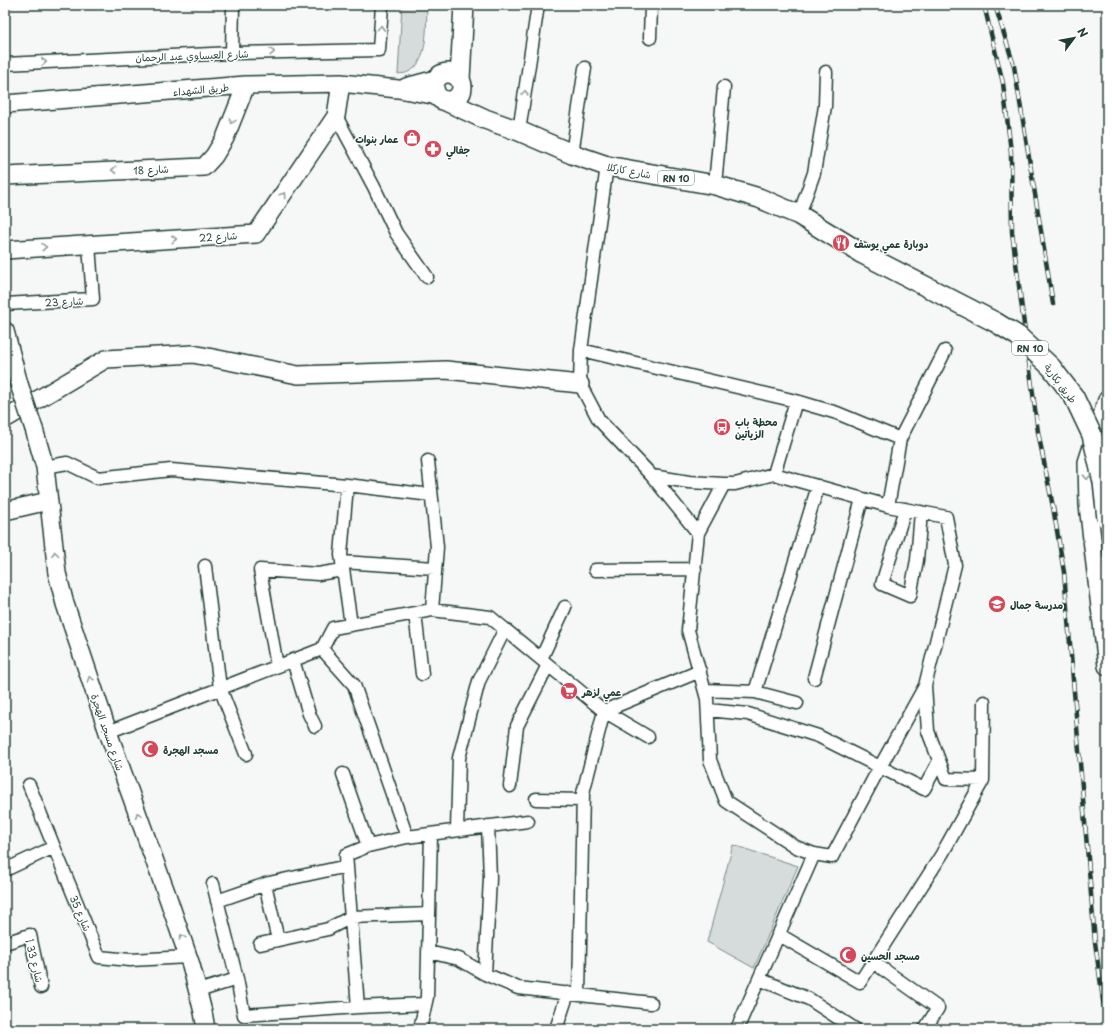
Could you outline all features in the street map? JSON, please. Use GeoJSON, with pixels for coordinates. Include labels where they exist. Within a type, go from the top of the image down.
{"type":"FeatureCollection","features":[{"type":"Feature","properties":{"kind":"main road"},"geometry":{"type":"LineString","coordinates":[[448,85],[454,44],[456,5]]}},
{"type":"Feature","properties":{"kind":"main road"},"geometry":{"type":"LineString","coordinates":[[448,85],[464,5]]}},
{"type":"Feature","properties":{"kind":"main road","name":"شارع كاركلا"},"geometry":{"type":"LineString","coordinates":[[448,85],[467,96],[474,107],[485,119],[519,131],[572,154],[607,166],[715,185],[759,198],[799,215],[861,253]]}},
{"type":"Feature","properties":{"kind":"main road","name":"طريق بكارية"},"geometry":{"type":"LineString","coordinates":[[861,253],[996,322],[1018,336],[1051,367],[1074,397],[1092,435],[1103,482],[1107,519]]}},
{"type":"Feature","properties":{"kind":"street"},"geometry":{"type":"LineString","coordinates":[[232,5],[232,53]]}},
{"type":"Feature","properties":{"kind":"street","name":"شارع العيساوي عبد الرحمان"},"geometry":{"type":"LineString","coordinates":[[5,64],[232,53],[380,50],[382,5]]}},
{"type":"Feature","properties":{"kind":"street"},"geometry":{"type":"LineString","coordinates":[[519,131],[538,5]]}},
{"type":"Feature","properties":{"kind":"street"},"geometry":{"type":"LineString","coordinates":[[650,38],[651,5]]}},
{"type":"Feature","properties":{"kind":"street"},"geometry":{"type":"LineString","coordinates":[[572,154],[585,68]]}},
{"type":"Feature","properties":{"kind":"street"},"geometry":{"type":"LineString","coordinates":[[799,215],[814,173],[825,106],[826,72]]}},
{"type":"Feature","properties":{"kind":"street","name":"طريق الشهداء"},"geometry":{"type":"LineString","coordinates":[[5,104],[246,85],[340,83],[398,88],[411,86],[448,85]]}},
{"type":"Feature","properties":{"kind":"street","name":"شارع 22"},"geometry":{"type":"LineString","coordinates":[[5,250],[256,234],[336,116],[340,83]]}},
{"type":"Feature","properties":{"kind":"street","name":"شارع 18"},"geometry":{"type":"LineString","coordinates":[[5,176],[204,167],[214,156],[225,138],[246,85]]}},
{"type":"Feature","properties":{"kind":"street"},"geometry":{"type":"LineString","coordinates":[[715,185],[724,87]]}},
{"type":"Feature","properties":{"kind":"street"},"geometry":{"type":"LineString","coordinates":[[336,116],[374,187],[396,233],[427,277]]}},
{"type":"Feature","properties":{"kind":"street"},"geometry":{"type":"LineString","coordinates":[[607,166],[582,350],[580,384],[599,420],[652,476],[698,533]]}},
{"type":"Feature","properties":{"kind":"street","name":"شارع 23"},"geometry":{"type":"LineString","coordinates":[[5,304],[93,299],[89,244]]}},
{"type":"Feature","properties":{"kind":"street","name":"شارع مسجد الهجرة"},"geometry":{"type":"LineString","coordinates":[[5,331],[45,467],[57,573],[65,604],[108,732],[189,958],[206,1029]]}},
{"type":"Feature","properties":{"kind":"street"},"geometry":{"type":"LineString","coordinates":[[582,350],[796,401],[837,413],[900,439]]}},
{"type":"Feature","properties":{"kind":"street"},"geometry":{"type":"LineString","coordinates":[[888,506],[900,439],[945,351]]}},
{"type":"Feature","properties":{"kind":"street"},"geometry":{"type":"LineString","coordinates":[[5,419],[106,359],[122,358],[193,354],[298,375],[446,370],[580,384]]}},
{"type":"Feature","properties":{"kind":"street"},"geometry":{"type":"LineString","coordinates":[[1107,400],[1086,462],[1088,505],[1107,666]]}},
{"type":"Feature","properties":{"kind":"street"},"geometry":{"type":"LineString","coordinates":[[774,474],[796,401]]}},
{"type":"Feature","properties":{"kind":"street"},"geometry":{"type":"LineString","coordinates":[[428,461],[437,547],[432,610]]}},
{"type":"Feature","properties":{"kind":"street"},"geometry":{"type":"LineString","coordinates":[[45,467],[67,463],[98,478],[171,470],[346,485],[432,495]]}},
{"type":"Feature","properties":{"kind":"street"},"geometry":{"type":"LineString","coordinates":[[652,476],[689,482],[735,484],[774,474],[888,506],[946,517],[955,565],[925,686],[832,857],[814,854],[796,847],[726,801],[710,760],[707,699],[688,630],[698,533],[724,484]]}},
{"type":"Feature","properties":{"kind":"street"},"geometry":{"type":"LineString","coordinates":[[346,485],[341,555],[351,625]]}},
{"type":"Feature","properties":{"kind":"street"},"geometry":{"type":"LineString","coordinates":[[755,692],[818,486]]}},
{"type":"Feature","properties":{"kind":"street"},"geometry":{"type":"LineString","coordinates":[[814,678],[862,499]]}},
{"type":"Feature","properties":{"kind":"street"},"geometry":{"type":"LineString","coordinates":[[5,511],[48,501]]}},
{"type":"Feature","properties":{"kind":"street"},"geometry":{"type":"LineString","coordinates":[[905,509],[882,584],[910,596],[917,560],[921,512]]}},
{"type":"Feature","properties":{"kind":"street"},"geometry":{"type":"LineString","coordinates":[[205,566],[220,688],[246,754]]}},
{"type":"Feature","properties":{"kind":"street"},"geometry":{"type":"LineString","coordinates":[[277,666],[260,570],[318,574],[343,566],[435,568]]}},
{"type":"Feature","properties":{"kind":"street"},"geometry":{"type":"LineString","coordinates":[[595,570],[694,569]]}},
{"type":"Feature","properties":{"kind":"street"},"geometry":{"type":"LineString","coordinates":[[510,786],[517,726],[566,607]]}},
{"type":"Feature","properties":{"kind":"street"},"geometry":{"type":"LineString","coordinates":[[108,732],[322,649],[333,628],[432,610],[490,617],[604,711],[648,737]]}},
{"type":"Feature","properties":{"kind":"street"},"geometry":{"type":"LineString","coordinates":[[415,613],[422,674]]}},
{"type":"Feature","properties":{"kind":"street"},"geometry":{"type":"LineString","coordinates":[[457,830],[459,758],[479,681],[505,629]]}},
{"type":"Feature","properties":{"kind":"street"},"geometry":{"type":"LineString","coordinates":[[322,649],[354,685],[407,837]]}},
{"type":"Feature","properties":{"kind":"street"},"geometry":{"type":"LineString","coordinates":[[293,660],[309,714],[315,726]]}},
{"type":"Feature","properties":{"kind":"street"},"geometry":{"type":"LineString","coordinates":[[604,711],[700,671]]}},
{"type":"Feature","properties":{"kind":"street"},"geometry":{"type":"LineString","coordinates":[[925,686],[928,731],[946,779],[983,780]]}},
{"type":"Feature","properties":{"kind":"street"},"geometry":{"type":"LineString","coordinates":[[705,690],[755,692],[798,703]]}},
{"type":"Feature","properties":{"kind":"street"},"geometry":{"type":"LineString","coordinates":[[778,934],[860,982],[942,854],[983,780],[984,702]]}},
{"type":"Feature","properties":{"kind":"street"},"geometry":{"type":"LineString","coordinates":[[708,710],[748,714],[818,736],[924,789],[939,761]]}},
{"type":"Feature","properties":{"kind":"street"},"geometry":{"type":"LineString","coordinates":[[556,1029],[573,994],[582,800],[604,711]]}},
{"type":"Feature","properties":{"kind":"street"},"geometry":{"type":"LineString","coordinates":[[343,774],[368,846]]}},
{"type":"Feature","properties":{"kind":"street","name":"شارع 35"},"geometry":{"type":"LineString","coordinates":[[29,785],[99,957],[130,960],[189,958]]}},
{"type":"Feature","properties":{"kind":"street"},"geometry":{"type":"LineString","coordinates":[[536,799],[582,800]]}},
{"type":"Feature","properties":{"kind":"street"},"geometry":{"type":"LineString","coordinates":[[358,1007],[346,855],[368,846],[407,837],[528,821]]}},
{"type":"Feature","properties":{"kind":"street"},"geometry":{"type":"LineString","coordinates":[[485,974],[490,878],[488,826]]}},
{"type":"Feature","properties":{"kind":"street"},"geometry":{"type":"LineString","coordinates":[[420,1029],[426,998],[431,834]]}},
{"type":"Feature","properties":{"kind":"street"},"geometry":{"type":"LineString","coordinates":[[5,870],[54,847]]}},
{"type":"Feature","properties":{"kind":"street"},"geometry":{"type":"LineString","coordinates":[[737,1029],[814,854]]}},
{"type":"Feature","properties":{"kind":"street"},"geometry":{"type":"LineString","coordinates":[[217,901],[265,884],[347,866]]}},
{"type":"Feature","properties":{"kind":"street"},"geometry":{"type":"LineString","coordinates":[[213,884],[237,979],[244,1014],[425,1004]]}},
{"type":"Feature","properties":{"kind":"street"},"geometry":{"type":"LineString","coordinates":[[265,884],[278,940]]}},
{"type":"Feature","properties":{"kind":"street"},"geometry":{"type":"LineString","coordinates":[[260,944],[328,930],[351,917],[429,914]]}},
{"type":"Feature","properties":{"kind":"street","name":"شارع 33 أ"},"geometry":{"type":"LineString","coordinates":[[5,943],[30,935],[41,987]]}},
{"type":"Feature","properties":{"kind":"street"},"geometry":{"type":"LineString","coordinates":[[428,952],[459,959],[485,974],[518,988],[651,1003]]}},
{"type":"Feature","properties":{"kind":"street"},"geometry":{"type":"LineString","coordinates":[[873,962],[938,1008],[925,1029]]}},
{"type":"Feature","properties":{"kind":"street"},"geometry":{"type":"LineString","coordinates":[[198,991],[237,979]]}},
{"type":"Feature","properties":{"kind":"street"},"geometry":{"type":"LineString","coordinates":[[759,979],[809,999],[855,1029]]}},
{"type":"Feature","properties":{"kind":"shaded area"},"geometry":{"type":"Polygon","coordinates":[[[402,5],[427,5],[426,32],[425,43],[420,61],[415,68],[406,73],[398,74],[402,5]]]}},
{"type":"Feature","properties":{"kind":"shaded area"},"geometry":{"type":"Polygon","coordinates":[[[733,845],[798,866],[754,968],[707,942],[733,845]]]}},
{"type":"Feature","properties":{"kind":"railway"},"geometry":{"type":"LineString","coordinates":[[984,5],[1003,83],[1011,152],[1012,232],[1038,432],[1064,572],[1095,942],[1107,1029]]}},
{"type":"Feature","properties":{"kind":"railway"},"geometry":{"type":"LineString","coordinates":[[995,5],[1014,66],[1053,304]]}},
{"type":"Feature","properties":{"kind":"place","name":"عمار بنوات"},"geometry":{"type":"Point","coordinates":[412,138]}},
{"type":"Feature","properties":{"kind":"place","name":"جفالي"},"geometry":{"type":"Point","coordinates":[433,149]}},
{"type":"Feature","properties":{"kind":"place","name":"دوبارة عمي يوسف"},"geometry":{"type":"Point","coordinates":[841,243]}},
{"type":"Feature","properties":{"kind":"place","name":"محطة باب الزياتين"},"geometry":{"type":"Point","coordinates":[722,427]}},
{"type":"Feature","properties":{"kind":"place","name":"مدرسة جمال"},"geometry":{"type":"Point","coordinates":[997,604]}},
{"type":"Feature","properties":{"kind":"place","name":"عمي لزهر"},"geometry":{"type":"Point","coordinates":[569,691]}},
{"type":"Feature","properties":{"kind":"place","name":"مسجد الهجرة"},"geometry":{"type":"Point","coordinates":[150,749]}},
{"type":"Feature","properties":{"kind":"place","name":"مسجد الحسين"},"geometry":{"type":"Point","coordinates":[848,955]}}]}
